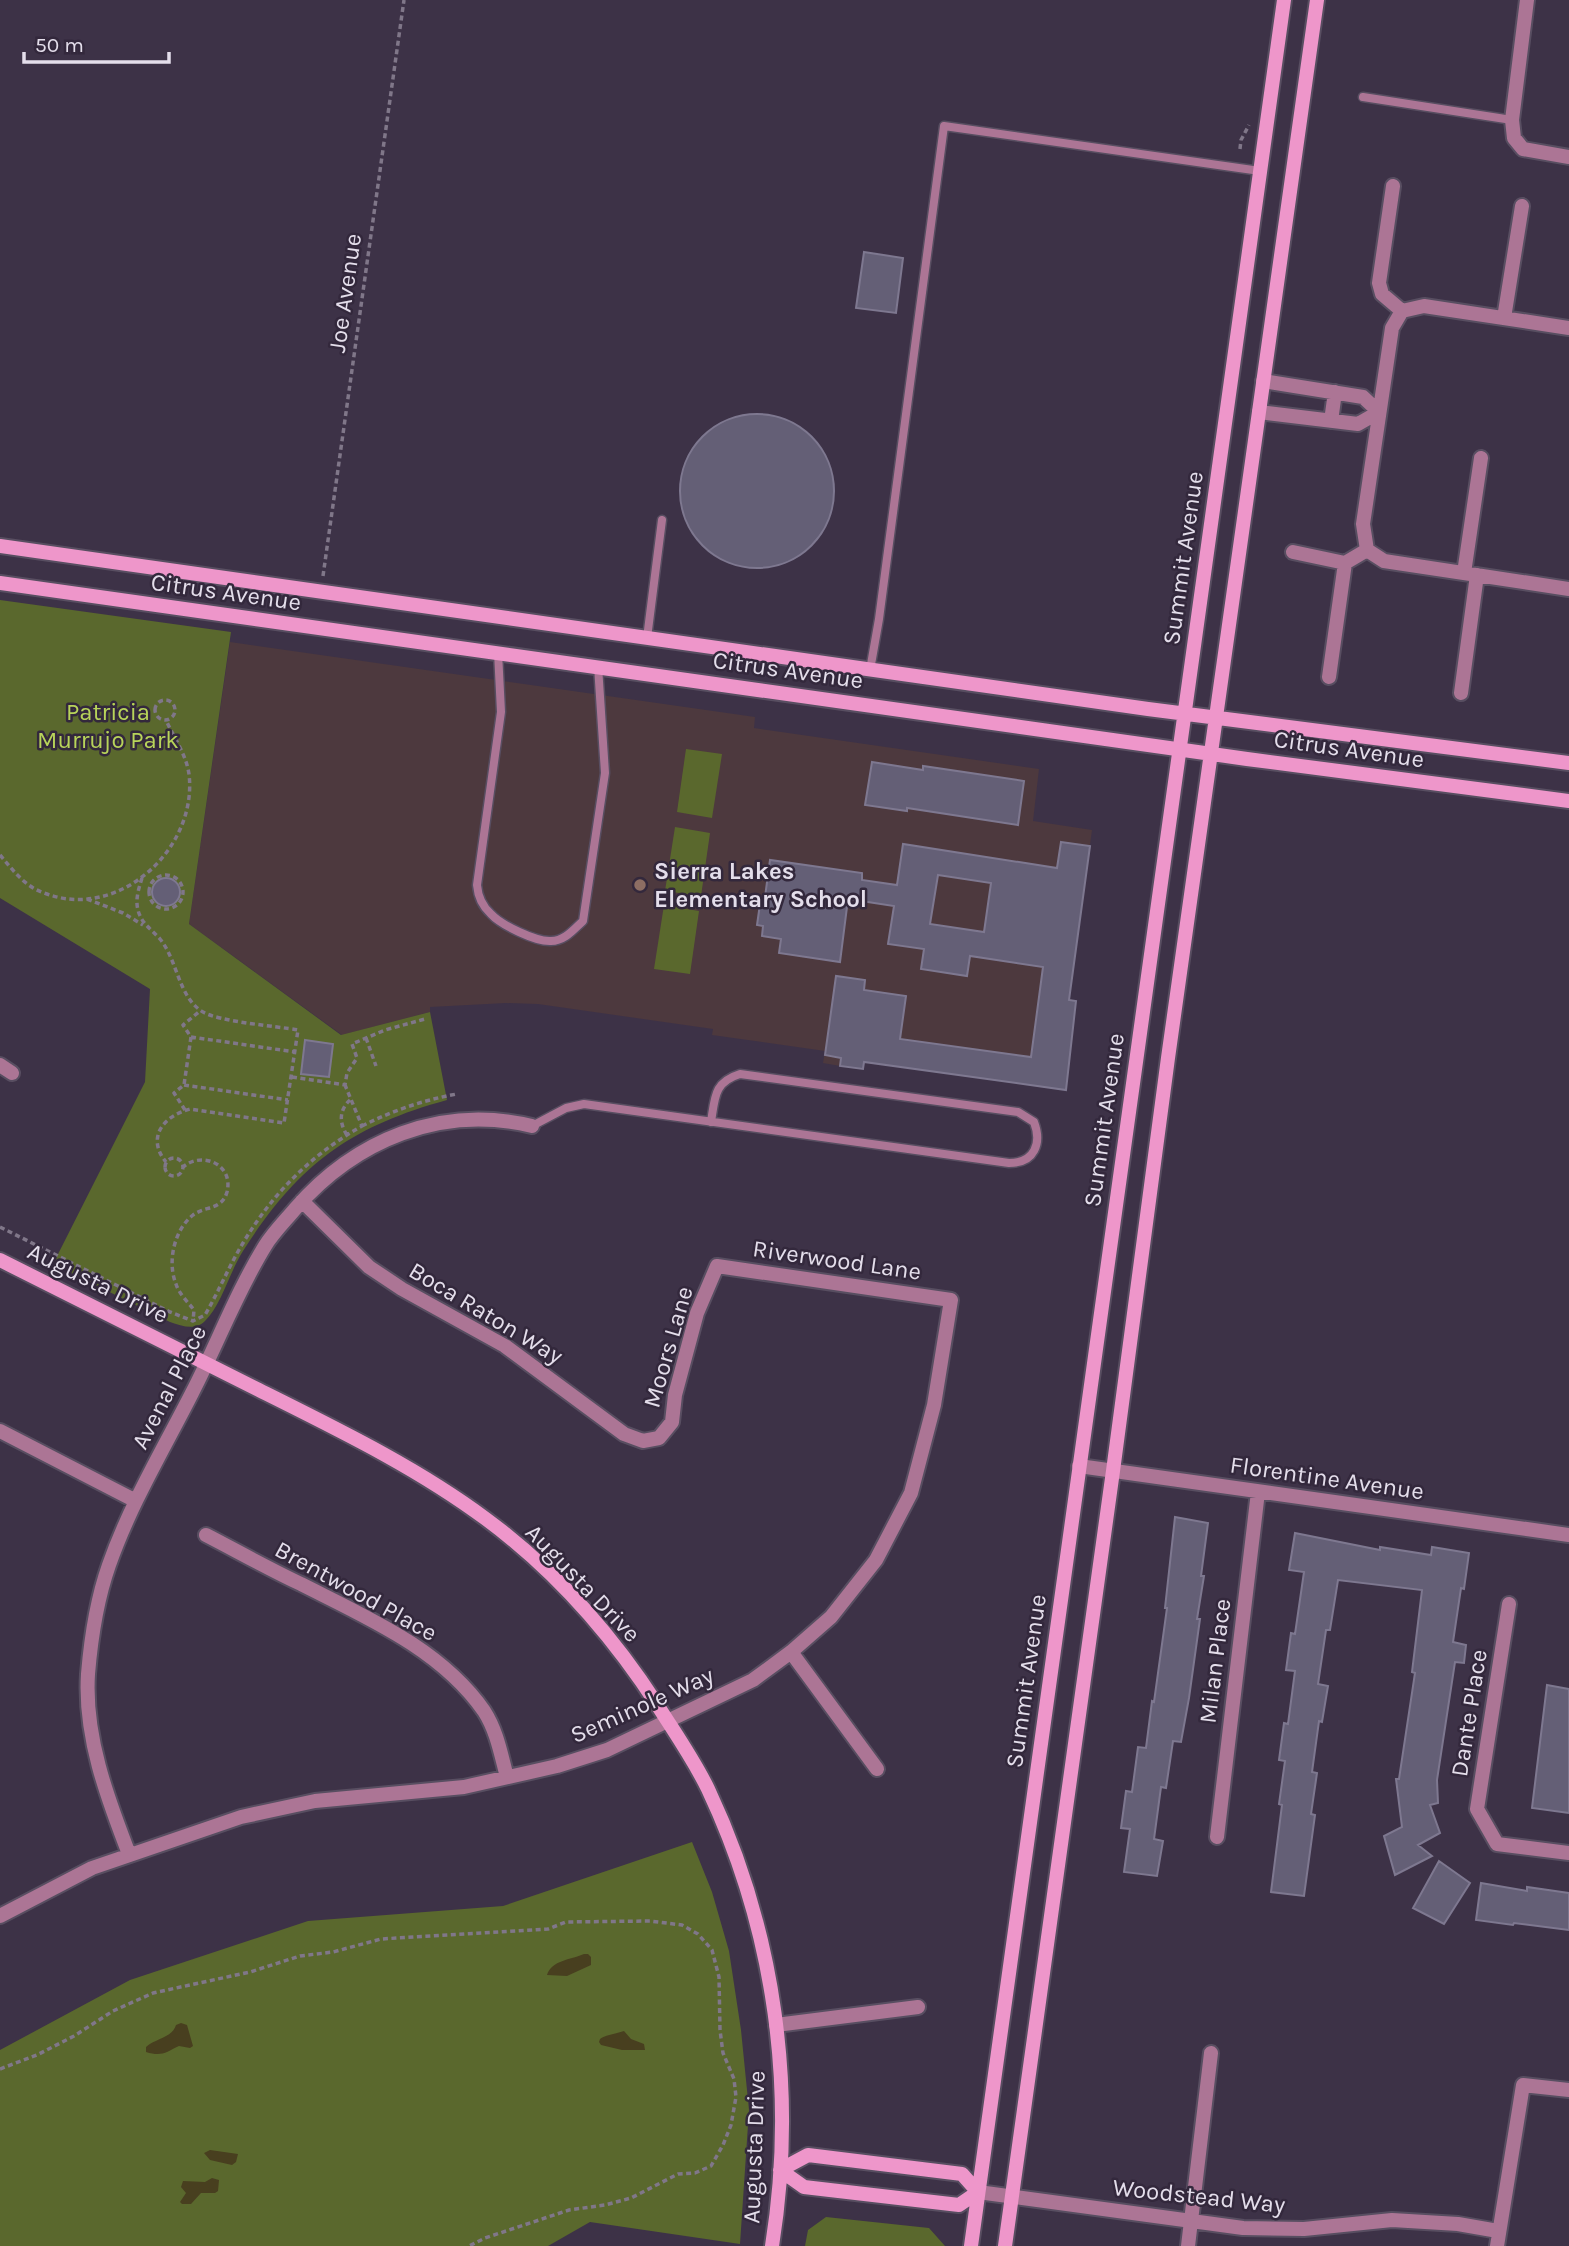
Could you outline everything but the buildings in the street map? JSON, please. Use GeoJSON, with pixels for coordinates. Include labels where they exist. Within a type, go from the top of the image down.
{"type":"FeatureCollection","features":[{"type":"Feature","properties":{"kind":"main road","name":"Summit Avenue"},"geometry":{"type":"LineString","coordinates":[[971,2246],[1284,0]]}},
{"type":"Feature","properties":{"kind":"main road"},"geometry":{"type":"LineString","coordinates":[[1005,2246],[1215,717],[1317,0]]}},
{"type":"Feature","properties":{"kind":"main road","name":"Citrus Avenue"},"geometry":{"type":"LineString","coordinates":[[0,546],[870,670],[1569,763]]}},
{"type":"Feature","properties":{"kind":"main road","name":"Citrus Avenue"},"geometry":{"type":"LineString","coordinates":[[0,583],[1569,801]]}},
{"type":"Feature","properties":{"kind":"main road","name":"Augusta Drive"},"geometry":{"type":"LineString","coordinates":[[0,1260],[372,1447],[433,1482],[488,1521],[541,1565],[582,1606],[635,1671],[707,1787],[734,1850],[768,1967],[782,2073],[783,2113],[778,2209],[772,2246]]}},
{"type":"Feature","properties":{"kind":"main road"},"geometry":{"type":"LineString","coordinates":[[808,2155],[962,2174],[978,2192],[959,2204],[804,2187],[780,2170],[808,2155]]}},
{"type":"Feature","properties":{"kind":"street"},"geometry":{"type":"LineString","coordinates":[[1527,0],[1512,120],[1514,138],[1523,149],[1569,157]]}},
{"type":"Feature","properties":{"kind":"street"},"geometry":{"type":"LineString","coordinates":[[1393,186],[1379,283],[1382,294],[1402,311]]}},
{"type":"Feature","properties":{"kind":"street"},"geometry":{"type":"LineString","coordinates":[[1504,318],[1522,206]]}},
{"type":"Feature","properties":{"kind":"street"},"geometry":{"type":"LineString","coordinates":[[1569,327],[1424,306],[1402,311],[1392,328],[1363,524],[1367,550],[1384,561],[1569,589]]}},
{"type":"Feature","properties":{"kind":"street"},"geometry":{"type":"LineString","coordinates":[[1264,381],[1363,397],[1380,412]]}},
{"type":"Feature","properties":{"kind":"street"},"geometry":{"type":"LineString","coordinates":[[1331,421],[1335,392]]}},
{"type":"Feature","properties":{"kind":"street"},"geometry":{"type":"LineString","coordinates":[[1259,412],[1358,424],[1380,412]]}},
{"type":"Feature","properties":{"kind":"street"},"geometry":{"type":"LineString","coordinates":[[1461,693],[1481,458]]}},
{"type":"Feature","properties":{"kind":"street"},"geometry":{"type":"LineString","coordinates":[[1293,552],[1345,563],[1367,550]]}},
{"type":"Feature","properties":{"kind":"street"},"geometry":{"type":"LineString","coordinates":[[1329,677],[1345,563]]}},
{"type":"Feature","properties":{"kind":"street","name":"Avenal Place"},"geometry":{"type":"LineString","coordinates":[[129,1854],[100,1774],[88,1697],[91,1652],[102,1592],[108,1568],[136,1501],[266,1244],[322,1181],[352,1158],[418,1127],[453,1120],[484,1118],[532,1126]]}},
{"type":"Feature","properties":{"kind":"street","name":"Boca Raton Way"},"geometry":{"type":"LineString","coordinates":[[302,1201],[369,1267],[402,1289],[506,1346],[624,1434],[643,1441],[659,1438]]}},
{"type":"Feature","properties":{"kind":"street","name":"Moors Lane"},"geometry":{"type":"LineString","coordinates":[[659,1438],[672,1422],[675,1395],[697,1313],[717,1266]]}},
{"type":"Feature","properties":{"kind":"street","name":"Riverwood Lane"},"geometry":{"type":"LineString","coordinates":[[717,1266],[951,1300]]}},
{"type":"Feature","properties":{"kind":"street","name":"Seminole Way"},"geometry":{"type":"LineString","coordinates":[[0,1916],[92,1868],[241,1817],[286,1806],[464,1787],[557,1766],[607,1750],[753,1680],[791,1652],[831,1616],[876,1560],[911,1493],[934,1405],[951,1300]]}},
{"type":"Feature","properties":{"kind":"street"},"geometry":{"type":"LineString","coordinates":[[0,1432],[136,1501]]}},
{"type":"Feature","properties":{"kind":"street","name":"Florentine Avenue"},"geometry":{"type":"LineString","coordinates":[[1079,1466],[1569,1535]]}},
{"type":"Feature","properties":{"kind":"street","name":"Milan Place"},"geometry":{"type":"LineString","coordinates":[[1217,1837],[1258,1492]]}},
{"type":"Feature","properties":{"kind":"street","name":"Brentwood Place"},"geometry":{"type":"LineString","coordinates":[[206,1535],[404,1638],[427,1655],[466,1690],[484,1712],[498,1741],[507,1777]]}},
{"type":"Feature","properties":{"kind":"street","name":"Dante Place"},"geometry":{"type":"LineString","coordinates":[[1509,1604],[1477,1809],[1497,1844],[1569,1853]]}},
{"type":"Feature","properties":{"kind":"street"},"geometry":{"type":"LineString","coordinates":[[791,1652],[877,1769]]}},
{"type":"Feature","properties":{"kind":"street"},"geometry":{"type":"LineString","coordinates":[[776,2025],[918,2007]]}},
{"type":"Feature","properties":{"kind":"street"},"geometry":{"type":"LineString","coordinates":[[1188,2246],[1212,2053]]}},
{"type":"Feature","properties":{"kind":"street"},"geometry":{"type":"LineString","coordinates":[[1497,2246],[1522,2085],[1569,2090]]}},
{"type":"Feature","properties":{"kind":"street","name":"Woodstead Way"},"geometry":{"type":"LineString","coordinates":[[978,2192],[1243,2228],[1304,2229],[1392,2220],[1458,2224],[1498,2231]]}},
{"type":"Feature","properties":{"kind":"lane"},"geometry":{"type":"LineString","coordinates":[[1363,97],[1512,120]]}},
{"type":"Feature","properties":{"kind":"lane"},"geometry":{"type":"LineString","coordinates":[[870,670],[881,605],[944,126],[1260,171]]}},
{"type":"Feature","properties":{"kind":"lane"},"geometry":{"type":"LineString","coordinates":[[647,638],[662,520]]}},
{"type":"Feature","properties":{"kind":"lane"},"geometry":{"type":"LineString","coordinates":[[498,652],[501,712],[477,885],[478,898],[491,916],[523,934],[551,942],[566,937],[583,920],[605,773],[600,732],[598,666]]}},
{"type":"Feature","properties":{"kind":"lane"},"geometry":{"type":"LineString","coordinates":[[532,1126],[566,1108],[584,1104],[711,1122],[1009,1163],[1024,1160],[1032,1154],[1038,1141],[1034,1122],[1018,1112],[740,1074],[723,1082],[718,1090],[711,1122]]}},
{"type":"Feature","properties":{"kind":"path","name":"Joe Avenue"},"geometry":{"type":"LineString","coordinates":[[321,592],[404,0]]}},
{"type":"Feature","properties":{"kind":"path"},"geometry":{"type":"LineString","coordinates":[[166,701],[172,704],[175,713],[172,718],[166,720],[160,719],[156,710],[160,702],[166,701]]}},
{"type":"Feature","properties":{"kind":"path"},"geometry":{"type":"LineString","coordinates":[[87,899],[110,893],[142,878],[165,856],[177,838],[188,808],[189,772],[179,744],[166,720]]}},
{"type":"Feature","properties":{"kind":"path"},"geometry":{"type":"LineString","coordinates":[[0,855],[22,880],[44,893],[56,897],[87,899],[123,913],[145,926],[160,940],[172,958],[182,986],[200,1011],[220,1018],[298,1030],[284,1123],[186,1110],[170,1118],[158,1133],[159,1154],[166,1163]]}},
{"type":"Feature","properties":{"kind":"path"},"geometry":{"type":"LineString","coordinates":[[149,872],[155,879]]}},
{"type":"Feature","properties":{"kind":"path"},"geometry":{"type":"LineString","coordinates":[[166,875],[177,878],[183,898],[176,906],[171,909],[160,908],[151,901],[149,889],[155,879],[166,875]]}},
{"type":"Feature","properties":{"kind":"path"},"geometry":{"type":"LineString","coordinates":[[142,878],[137,902],[145,926]]}},
{"type":"Feature","properties":{"kind":"path"},"geometry":{"type":"LineString","coordinates":[[186,1110],[174,1093],[184,1085],[191,1037],[184,1025],[200,1011]]}},
{"type":"Feature","properties":{"kind":"path"},"geometry":{"type":"LineString","coordinates":[[291,1077],[345,1085],[351,1066],[357,1058],[352,1044],[385,1030],[425,1019]]}},
{"type":"Feature","properties":{"kind":"path"},"geometry":{"type":"LineString","coordinates":[[191,1037],[295,1052]]}},
{"type":"Feature","properties":{"kind":"path"},"geometry":{"type":"LineString","coordinates":[[366,1038],[376,1066]]}},
{"type":"Feature","properties":{"kind":"path"},"geometry":{"type":"LineString","coordinates":[[184,1085],[288,1100]]}},
{"type":"Feature","properties":{"kind":"path"},"geometry":{"type":"LineString","coordinates":[[362,1126],[393,1111],[457,1094]]}},
{"type":"Feature","properties":{"kind":"path"},"geometry":{"type":"LineString","coordinates":[[347,1135],[342,1128],[341,1117],[344,1106],[350,1100]]}},
{"type":"Feature","properties":{"kind":"path"},"geometry":{"type":"LineString","coordinates":[[0,1227],[193,1321],[194,1310],[176,1285],[173,1263],[175,1241],[193,1214],[222,1202],[228,1186],[222,1168],[215,1161],[196,1160],[188,1163],[177,1175],[165,1170],[169,1159],[177,1158],[182,1168]]}},
{"type":"Feature","properties":{"kind":"path"},"geometry":{"type":"LineString","coordinates":[[0,2069],[37,2055],[113,2011],[153,1993],[250,1972],[300,1956],[333,1952],[382,1939],[548,1929],[566,1922],[650,1921],[682,1925],[698,1934],[712,1950],[719,1977],[723,2053],[734,2079],[736,2097],[731,2125],[711,2166],[695,2173],[678,2174],[631,2198],[569,2210],[485,2238],[469,2246]]}},
{"type":"Feature","properties":{"kind":"shaded area","name":"Sierra Lakes Elementary School"},"geometry":{"type":"Polygon","coordinates":[[[230,642],[755,717],[754,728],[1039,769],[1033,821],[1092,830],[1069,999],[1076,1001],[1066,1090],[864,1062],[863,1069],[840,1066],[823,1063],[825,1051],[712,1035],[713,1029],[538,1004],[430,1007],[430,1012],[342,1035],[189,924],[230,642]]]}},
{"type":"Feature","properties":{"kind":"green space","name":"Patricia Murrujo Park"},"geometry":{"type":"Polygon","coordinates":[[[0,600],[231,632],[189,924],[341,1035],[430,1012],[447,1100],[412,1111],[354,1137],[329,1153],[306,1173],[264,1221],[238,1259],[211,1314],[197,1326],[188,1327],[170,1322],[53,1264],[145,1082],[150,989],[0,898],[0,600]]]}},
{"type":"Feature","properties":{"kind":"green space"},"geometry":{"type":"Polygon","coordinates":[[[686,749],[722,754],[712,818],[677,812],[686,749]]]}},
{"type":"Feature","properties":{"kind":"green space"},"geometry":{"type":"Polygon","coordinates":[[[675,827],[710,833],[701,896],[665,891],[675,827]]]}},
{"type":"Feature","properties":{"kind":"green space"},"geometry":{"type":"Polygon","coordinates":[[[664,905],[699,911],[690,974],[654,969],[664,905]]]}},
{"type":"Feature","properties":{"kind":"green space"},"geometry":{"type":"Polygon","coordinates":[[[692,1842],[712,1892],[729,1951],[741,2030],[749,2110],[740,2244],[590,2222],[548,2246],[0,2246],[0,2050],[130,1980],[308,1921],[503,1906],[692,1842]]]}},
{"type":"Feature","properties":{"kind":"green space"},"geometry":{"type":"Polygon","coordinates":[[[826,2217],[929,2228],[945,2246],[805,2246],[808,2230],[826,2217]]]}},
{"type":"Feature","properties":{"kind":"sand"},"geometry":{"type":"Polygon","coordinates":[[[584,1954],[591,1957],[591,1965],[567,1976],[547,1975],[557,1963],[584,1954]]]}},
{"type":"Feature","properties":{"kind":"sand"},"geometry":{"type":"Polygon","coordinates":[[[181,2023],[187,2025],[193,2046],[179,2046],[160,2054],[146,2052],[146,2047],[181,2023]]]}},
{"type":"Feature","properties":{"kind":"sand"},"geometry":{"type":"Polygon","coordinates":[[[624,2031],[631,2039],[644,2044],[645,2050],[622,2050],[601,2045],[599,2042],[605,2036],[624,2031]]]}},
{"type":"Feature","properties":{"kind":"sand"},"geometry":{"type":"Polygon","coordinates":[[[210,2150],[238,2154],[236,2162],[232,2165],[210,2160],[204,2153],[210,2150]]]}},
{"type":"Feature","properties":{"kind":"sand"},"geometry":{"type":"Polygon","coordinates":[[[212,2178],[219,2180],[218,2191],[201,2193],[191,2204],[180,2202],[186,2193],[181,2187],[183,2181],[205,2182],[212,2178]]]}},
{"type":"Feature","properties":{"kind":"place","name":"Sierra Lakes Elementary School"},"geometry":{"type":"Point","coordinates":[640,885]}}]}
